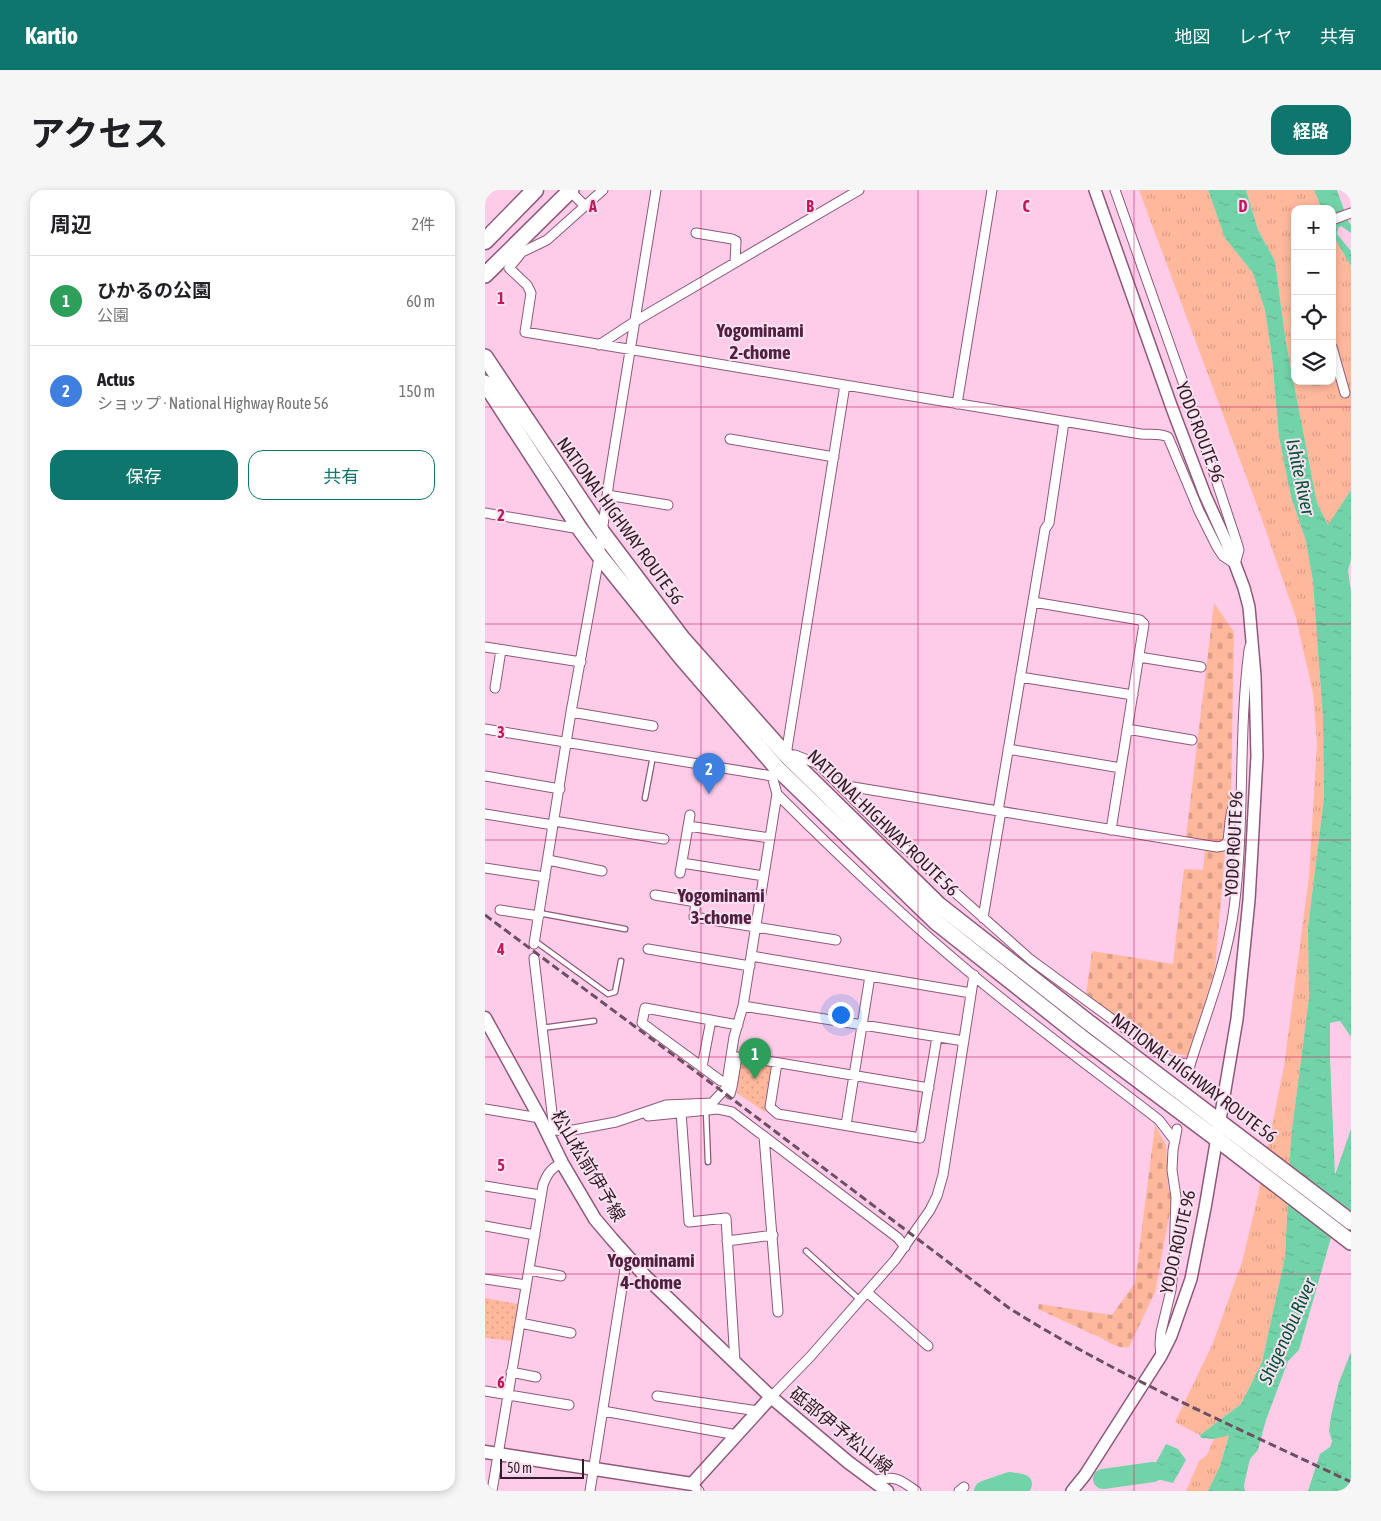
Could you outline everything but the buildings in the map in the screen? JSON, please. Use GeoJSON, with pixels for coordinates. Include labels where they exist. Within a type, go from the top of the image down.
{"type":"FeatureCollection","features":[{"type":"Feature","properties":{"kind":"highway"},"geometry":{"type":"LineString","coordinates":[[485,241],[535,190]]}},
{"type":"Feature","properties":{"kind":"highway"},"geometry":{"type":"LineString","coordinates":[[485,275],[571,190]]}},
{"type":"Feature","properties":{"kind":"highway","name":"NATIONAL HIGHWAY ROUTE 56"},"geometry":{"type":"LineString","coordinates":[[485,357],[602,532],[682,638],[786,755],[939,905],[1088,1022],[1225,1124],[1351,1222]]}},
{"type":"Feature","properties":{"kind":"highway","name":"NATIONAL HIGHWAY ROUTE 56"},"geometry":{"type":"LineString","coordinates":[[485,383],[599,555],[774,771],[936,922],[1081,1037],[1351,1242]]}},
{"type":"Feature","properties":{"kind":"main road","name":"松山松前伊予線"},"geometry":{"type":"LineString","coordinates":[[485,1018],[540,1118],[551,1132],[562,1163],[595,1219],[627,1256],[771,1397]]}},
{"type":"Feature","properties":{"kind":"main road","name":"砥部伊予松山線"},"geometry":{"type":"LineString","coordinates":[[491,1453],[594,1468],[692,1487],[771,1397],[848,1462],[887,1491]]}},
{"type":"Feature","properties":{"kind":"street"},"geometry":{"type":"LineString","coordinates":[[571,190],[585,206]]}},
{"type":"Feature","properties":{"kind":"street"},"geometry":{"type":"LineString","coordinates":[[603,190],[547,240],[523,252],[509,268],[527,285],[531,293],[525,332],[1064,422],[1141,434],[1159,433],[1169,436],[1199,511],[1217,547],[1223,556],[1235,564],[1239,550],[1237,543],[1196,418],[1115,190]]}},
{"type":"Feature","properties":{"kind":"street"},"geometry":{"type":"LineString","coordinates":[[534,942],[571,712],[599,555],[656,190]]}},
{"type":"Feature","properties":{"kind":"street"},"geometry":{"type":"LineString","coordinates":[[599,345],[634,322],[859,190]]}},
{"type":"Feature","properties":{"kind":"street"},"geometry":{"type":"LineString","coordinates":[[957,404],[992,190]]}},
{"type":"Feature","properties":{"kind":"street","name":"YODO ROUTE 96"},"geometry":{"type":"LineString","coordinates":[[1072,1491],[1085,1475],[1161,1356],[1171,1336],[1191,1279],[1225,1124],[1249,900],[1257,756],[1255,676],[1249,608],[1235,564],[1205,495],[1171,408],[1095,190]]}},
{"type":"Feature","properties":{"kind":"street"},"geometry":{"type":"LineString","coordinates":[[1336,219],[1351,214]]}},
{"type":"Feature","properties":{"kind":"street"},"geometry":{"type":"LineString","coordinates":[[696,233],[735,241],[737,245],[735,262]]}},
{"type":"Feature","properties":{"kind":"street"},"geometry":{"type":"LineString","coordinates":[[1336,361],[1345,393]]}},
{"type":"Feature","properties":{"kind":"street"},"geometry":{"type":"LineString","coordinates":[[845,385],[786,755],[795,755],[818,764],[888,833],[1031,960],[1168,1060],[1190,1066]]}},
{"type":"Feature","properties":{"kind":"street"},"geometry":{"type":"LineString","coordinates":[[983,918],[1008,749],[1045,529],[1049,523],[1064,422]]}},
{"type":"Feature","properties":{"kind":"street"},"geometry":{"type":"LineString","coordinates":[[730,439],[834,457]]}},
{"type":"Feature","properties":{"kind":"street"},"geometry":{"type":"LineString","coordinates":[[607,495],[668,505]]}},
{"type":"Feature","properties":{"kind":"street"},"geometry":{"type":"LineString","coordinates":[[485,514],[580,529]]}},
{"type":"Feature","properties":{"kind":"street"},"geometry":{"type":"LineString","coordinates":[[1033,602],[1140,620],[1144,624],[1111,830]]}},
{"type":"Feature","properties":{"kind":"street"},"geometry":{"type":"LineString","coordinates":[[1189,1077],[1190,1066],[1217,982],[1233,909],[1244,696],[1249,650],[1253,642]]}},
{"type":"Feature","properties":{"kind":"street"},"geometry":{"type":"LineString","coordinates":[[485,647],[581,662]]}},
{"type":"Feature","properties":{"kind":"street"},"geometry":{"type":"LineString","coordinates":[[495,688],[501,650]]}},
{"type":"Feature","properties":{"kind":"street"},"geometry":{"type":"LineString","coordinates":[[1139,657],[1201,667]]}},
{"type":"Feature","properties":{"kind":"street"},"geometry":{"type":"LineString","coordinates":[[1020,677],[1133,696]]}},
{"type":"Feature","properties":{"kind":"street"},"geometry":{"type":"LineString","coordinates":[[571,712],[653,726]]}},
{"type":"Feature","properties":{"kind":"street"},"geometry":{"type":"LineString","coordinates":[[485,729],[653,756],[774,771],[777,794],[743,1006],[734,1037],[726,1088],[712,1103],[665,1106],[616,1122],[568,1131],[551,1132],[543,1028],[534,958]]}},
{"type":"Feature","properties":{"kind":"street"},"geometry":{"type":"LineString","coordinates":[[1127,729],[1192,740]]}},
{"type":"Feature","properties":{"kind":"street"},"geometry":{"type":"LineString","coordinates":[[1008,749],[1121,768]]}},
{"type":"Feature","properties":{"kind":"street"},"geometry":{"type":"LineString","coordinates":[[485,776],[560,789]]}},
{"type":"Feature","properties":{"kind":"street"},"geometry":{"type":"LineString","coordinates":[[841,785],[1217,847],[1223,846],[1228,841],[1232,811],[1236,799],[1240,796]]}},
{"type":"Feature","properties":{"kind":"street"},"geometry":{"type":"LineString","coordinates":[[777,794],[870,884],[974,975],[1159,1120],[1175,1141]]}},
{"type":"Feature","properties":{"kind":"street"},"geometry":{"type":"LineString","coordinates":[[485,814],[664,839]]}},
{"type":"Feature","properties":{"kind":"street"},"geometry":{"type":"LineString","coordinates":[[680,873],[690,815]]}},
{"type":"Feature","properties":{"kind":"street"},"geometry":{"type":"LineString","coordinates":[[689,826],[770,838]]}},
{"type":"Feature","properties":{"kind":"street"},"geometry":{"type":"LineString","coordinates":[[548,860],[603,871]]}},
{"type":"Feature","properties":{"kind":"street"},"geometry":{"type":"LineString","coordinates":[[682,863],[764,876]]}},
{"type":"Feature","properties":{"kind":"street"},"geometry":{"type":"LineString","coordinates":[[485,868],[545,877]]}},
{"type":"Feature","properties":{"kind":"street"},"geometry":{"type":"LineString","coordinates":[[655,895],[696,902],[694,916],[837,940]]}},
{"type":"Feature","properties":{"kind":"street"},"geometry":{"type":"LineString","coordinates":[[500,910],[539,915]]}},
{"type":"Feature","properties":{"kind":"street"},"geometry":{"type":"LineString","coordinates":[[648,949],[750,966]]}},
{"type":"Feature","properties":{"kind":"street"},"geometry":{"type":"LineString","coordinates":[[751,956],[971,993]]}},
{"type":"Feature","properties":{"kind":"street"},"geometry":{"type":"LineString","coordinates":[[771,1397],[810,1357],[905,1247],[930,1210],[937,1196],[943,1174],[974,975]]}},
{"type":"Feature","properties":{"kind":"street"},"geometry":{"type":"LineString","coordinates":[[846,1125],[870,976]]}},
{"type":"Feature","properties":{"kind":"street"},"geometry":{"type":"LineString","coordinates":[[743,1006],[964,1041]]}},
{"type":"Feature","properties":{"kind":"street"},"geometry":{"type":"LineString","coordinates":[[721,1081],[642,1023],[645,1008],[739,1023]]}},
{"type":"Feature","properties":{"kind":"street"},"geometry":{"type":"LineString","coordinates":[[702,1067],[711,1020]]}},
{"type":"Feature","properties":{"kind":"street"},"geometry":{"type":"LineString","coordinates":[[627,1119],[706,1110],[727,1102],[733,1088],[741,1029],[739,1023]]}},
{"type":"Feature","properties":{"kind":"street"},"geometry":{"type":"LineString","coordinates":[[777,1063],[770,1107],[778,1114],[920,1138],[937,1037]]}},
{"type":"Feature","properties":{"kind":"street"},"geometry":{"type":"LineString","coordinates":[[744,1057],[929,1088]]}},
{"type":"Feature","properties":{"kind":"street"},"geometry":{"type":"LineString","coordinates":[[727,1102],[732,1112],[898,1238],[905,1247]]}},
{"type":"Feature","properties":{"kind":"street"},"geometry":{"type":"LineString","coordinates":[[485,1109],[540,1118]]}},
{"type":"Feature","properties":{"kind":"street"},"geometry":{"type":"LineString","coordinates":[[681,1112],[689,1222],[726,1218],[735,1362]]}},
{"type":"Feature","properties":{"kind":"street"},"geometry":{"type":"LineString","coordinates":[[1161,1356],[1161,1332],[1171,1290],[1174,1260],[1176,1197],[1172,1170],[1177,1130]]}},
{"type":"Feature","properties":{"kind":"street"},"geometry":{"type":"LineString","coordinates":[[765,1136],[778,1312]]}},
{"type":"Feature","properties":{"kind":"street"},"geometry":{"type":"LineString","coordinates":[[492,1491],[491,1453],[508,1395],[541,1195],[547,1175],[553,1167],[562,1163]]}},
{"type":"Feature","properties":{"kind":"street"},"geometry":{"type":"LineString","coordinates":[[485,1186],[541,1195]]}},
{"type":"Feature","properties":{"kind":"street"},"geometry":{"type":"LineString","coordinates":[[485,1226],[535,1235]]}},
{"type":"Feature","properties":{"kind":"street"},"geometry":{"type":"LineString","coordinates":[[727,1241],[773,1235]]}},
{"type":"Feature","properties":{"kind":"street"},"geometry":{"type":"LineString","coordinates":[[590,1491],[627,1256]]}},
{"type":"Feature","properties":{"kind":"street"},"geometry":{"type":"LineString","coordinates":[[529,1270],[561,1276]]}},
{"type":"Feature","properties":{"kind":"street"},"geometry":{"type":"LineString","coordinates":[[485,1279],[526,1285]]}},
{"type":"Feature","properties":{"kind":"street"},"geometry":{"type":"LineString","coordinates":[[867,1293],[929,1346]]}},
{"type":"Feature","properties":{"kind":"street"},"geometry":{"type":"LineString","coordinates":[[520,1323],[571,1333]]}},
{"type":"Feature","properties":{"kind":"street"},"geometry":{"type":"LineString","coordinates":[[511,1372],[536,1377]]}},
{"type":"Feature","properties":{"kind":"street"},"geometry":{"type":"LineString","coordinates":[[485,1391],[569,1405]]}},
{"type":"Feature","properties":{"kind":"street"},"geometry":{"type":"LineString","coordinates":[[657,1396],[758,1411]]}},
{"type":"Feature","properties":{"kind":"street"},"geometry":{"type":"LineString","coordinates":[[603,1411],[737,1434]]}},
{"type":"Feature","properties":{"kind":"street"},"geometry":{"type":"LineString","coordinates":[[664,1433],[666,1422]]}},
{"type":"Feature","properties":{"kind":"street"},"geometry":{"type":"LineString","coordinates":[[874,1481],[892,1477],[903,1481],[917,1491]]}},
{"type":"Feature","properties":{"kind":"lane"},"geometry":{"type":"LineString","coordinates":[[645,798],[653,756]]}},
{"type":"Feature","properties":{"kind":"lane"},"geometry":{"type":"LineString","coordinates":[[539,915],[625,929]]}},
{"type":"Feature","properties":{"kind":"lane"},"geometry":{"type":"LineString","coordinates":[[534,942],[608,994],[615,992],[621,961]]}},
{"type":"Feature","properties":{"kind":"lane"},"geometry":{"type":"LineString","coordinates":[[543,1028],[594,1021]]}},
{"type":"Feature","properties":{"kind":"lane"},"geometry":{"type":"LineString","coordinates":[[706,1110],[709,1162]]}},
{"type":"Feature","properties":{"kind":"lane"},"geometry":{"type":"LineString","coordinates":[[806,1251],[860,1301]]}},
{"type":"Feature","properties":{"kind":"green space"},"geometry":{"type":"Polygon","coordinates":[[[1139,190],[1208,190],[1225,238],[1253,273],[1265,310],[1272,357],[1279,437],[1291,497],[1306,541],[1313,582],[1323,719],[1324,798],[1308,927],[1309,998],[1291,1137],[1285,1257],[1262,1362],[1241,1404],[1200,1435],[1175,1422],[1213,1343],[1242,1262],[1257,1200],[1284,1066],[1309,876],[1317,743],[1313,693],[1296,618],[1258,508],[1139,190]]]}},
{"type":"Feature","properties":{"kind":"green space"},"geometry":{"type":"Polygon","coordinates":[[[1246,190],[1314,190],[1320,205],[1291,205],[1291,369],[1275,261],[1258,230],[1246,190]]]}},
{"type":"Feature","properties":{"kind":"green space"},"geometry":{"type":"Polygon","coordinates":[[[1336,241],[1351,266],[1351,490],[1328,526],[1317,503],[1294,385],[1336,385],[1336,241]]]}},
{"type":"Feature","properties":{"kind":"green space"},"geometry":{"type":"Polygon","coordinates":[[[1214,603],[1234,632],[1231,799],[1226,839],[1223,842],[1207,842],[1186,837],[1214,603]]]}},
{"type":"Feature","properties":{"kind":"green space"},"geometry":{"type":"Polygon","coordinates":[[[1205,850],[1225,851],[1215,969],[1188,1056],[1160,1050],[1086,995],[1092,951],[1173,964],[1184,869],[1203,870],[1205,850]]]}},
{"type":"Feature","properties":{"kind":"green space"},"geometry":{"type":"Polygon","coordinates":[[[741,1060],[774,1066],[765,1112],[737,1093],[741,1060]]]}},
{"type":"Feature","properties":{"kind":"green space"},"geometry":{"type":"Polygon","coordinates":[[[1155,1125],[1166,1145],[1168,1186],[1172,1201],[1155,1292],[1129,1347],[1119,1347],[1038,1309],[1039,1304],[1112,1315],[1135,1283],[1155,1125]]]}},
{"type":"Feature","properties":{"kind":"green space"},"geometry":{"type":"Polygon","coordinates":[[[485,1298],[518,1304],[512,1341],[485,1338],[485,1298]]]}},
{"type":"Feature","properties":{"kind":"green space"},"geometry":{"type":"Polygon","coordinates":[[[1229,1434],[1220,1466],[1208,1491],[1186,1491],[1199,1461],[1207,1455],[1214,1439],[1229,1434]]]}},
{"type":"Feature","properties":{"kind":"water"},"geometry":{"type":"Polygon","coordinates":[[[1208,190],[1246,190],[1258,230],[1275,261],[1291,369],[1291,385],[1294,385],[1317,503],[1328,525],[1351,490],[1351,560],[1348,570],[1351,592],[1351,1037],[1340,1021],[1330,1023],[1330,1058],[1335,1175],[1351,1129],[1351,1214],[1340,1206],[1299,1350],[1288,1361],[1266,1420],[1258,1450],[1250,1459],[1244,1485],[1245,1491],[1208,1491],[1220,1466],[1229,1435],[1214,1439],[1201,1438],[1200,1435],[1241,1404],[1262,1362],[1285,1257],[1291,1137],[1309,998],[1308,927],[1324,798],[1323,719],[1313,582],[1306,541],[1291,497],[1279,437],[1272,357],[1265,310],[1253,273],[1225,238],[1208,190]]]}},
{"type":"Feature","properties":{"kind":"water"},"geometry":{"type":"Polygon","coordinates":[[[1314,190],[1337,190],[1351,225],[1351,233],[1341,226],[1338,228],[1337,234],[1351,251],[1351,266],[1336,241],[1336,205],[1320,205],[1314,190]]]}},
{"type":"Feature","properties":{"kind":"water"},"geometry":{"type":"Polygon","coordinates":[[[1351,1352],[1351,1491],[1308,1491],[1320,1454],[1330,1447],[1332,1441],[1329,1431],[1331,1416],[1339,1382],[1351,1352]]]}},
{"type":"Feature","properties":{"kind":"water"},"geometry":{"type":"Polygon","coordinates":[[[1166,1444],[1178,1449],[1186,1460],[1173,1483],[1157,1479],[1154,1476],[1153,1468],[1166,1444]]]}},
{"type":"Feature","properties":{"kind":"waterway"},"geometry":{"type":"LineString","coordinates":[[1103,1479],[1153,1472]]}},
{"type":"Feature","properties":{"kind":"waterway"},"geometry":{"type":"LineString","coordinates":[[984,1491],[1010,1482],[1022,1484]]}},
{"type":"Feature","properties":{"kind":"railway"},"geometry":{"type":"LineString","coordinates":[[485,915],[1009,1308],[1050,1333],[1134,1378],[1351,1482]]}},
{"type":"Feature","properties":{"kind":"place","name":"Actus"},"geometry":{"type":"Point","coordinates":[709,794]}},
{"type":"Feature","properties":{"kind":"place","name":"ひかるの公園"},"geometry":{"type":"Point","coordinates":[755,1079]}},
{"type":"Feature","properties":{"kind":"district","name":"Yogominami 2-chome"},"geometry":{"type":"Point","coordinates":[760,341]}},
{"type":"Feature","properties":{"kind":"district","name":"Yogominami 3-chome"},"geometry":{"type":"Point","coordinates":[721,906]}},
{"type":"Feature","properties":{"kind":"district","name":"Yogominami 4-chome"},"geometry":{"type":"Point","coordinates":[651,1271]}},
{"type":"Feature","properties":{"kind":"water label","name":"Ishite River"},"geometry":{"type":"Point","coordinates":[1301,477]}},
{"type":"Feature","properties":{"kind":"water label","name":"Shigenobu River"},"geometry":{"type":"Point","coordinates":[1287,1331]}}]}
